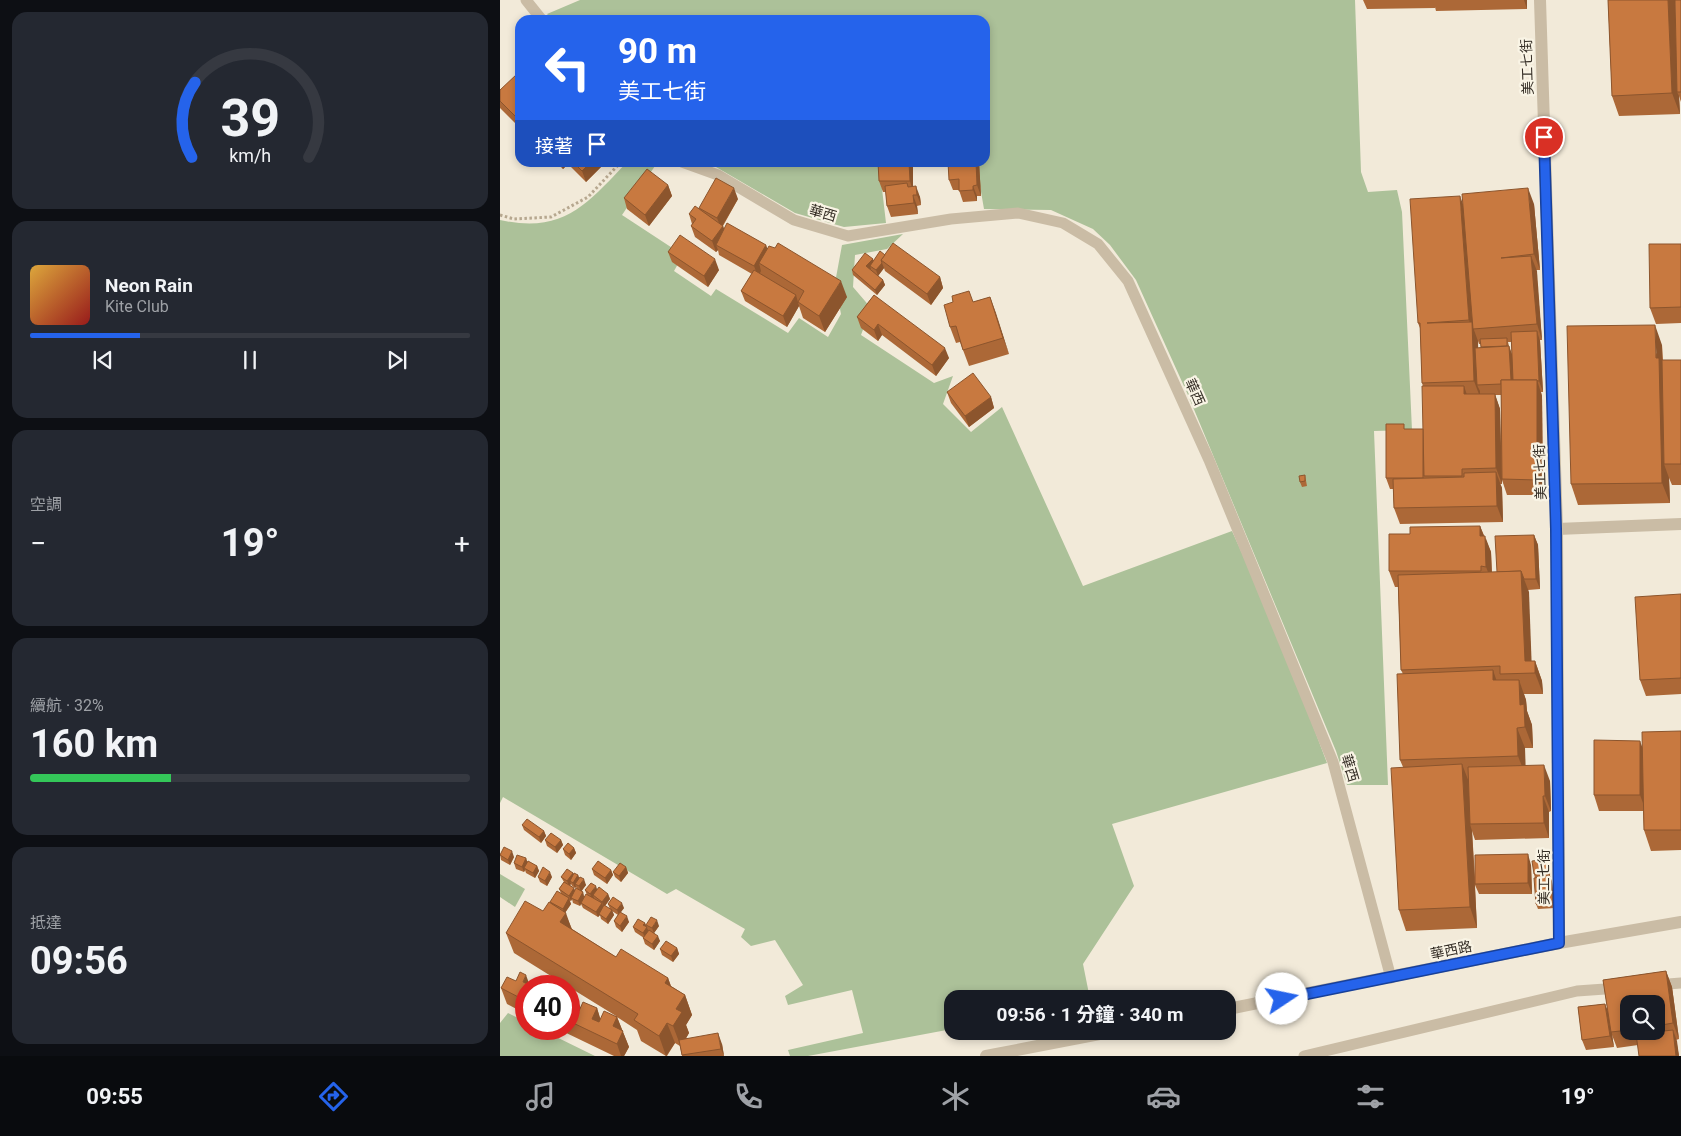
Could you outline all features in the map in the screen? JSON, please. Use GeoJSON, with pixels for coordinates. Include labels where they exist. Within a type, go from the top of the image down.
{"type":"FeatureCollection","features":[{"type":"Feature","properties":{"kind":"street","name":"美工七街"},"geometry":{"type":"LineString","coordinates":[[1540,0],[1556,529],[1559,943]]}},
{"type":"Feature","properties":{"kind":"street"},"geometry":{"type":"LineString","coordinates":[[1556,529],[1681,524]]}},
{"type":"Feature","properties":{"kind":"street","name":"華西路"},"geometry":{"type":"LineString","coordinates":[[1236,1008],[1559,943],[1681,922]]}},
{"type":"Feature","properties":{"kind":"street"},"geometry":{"type":"LineString","coordinates":[[986,1056],[1068,1040]]}},
{"type":"Feature","properties":{"kind":"lane"},"geometry":{"type":"LineString","coordinates":[[526,0],[538,15]]}},
{"type":"Feature","properties":{"kind":"lane","name":"華西"},"geometry":{"type":"LineString","coordinates":[[697,167],[718,174],[794,220],[848,236],[951,220],[1018,214],[1063,223],[1098,244],[1128,280],[1209,460],[1333,762],[1391,978]]}},
{"type":"Feature","properties":{"kind":"lane"},"geometry":{"type":"LineString","coordinates":[[1304,1056],[1577,991],[1681,983]]}},
{"type":"Feature","properties":{"kind":"path"},"geometry":{"type":"LineString","coordinates":[[500,216],[514,220],[551,217],[588,197],[616,167]]}},
{"type":"Feature","properties":{"kind":"green space"},"geometry":{"type":"Polygon","coordinates":[[[580,0],[1355,0],[1361,172],[1368,192],[1397,190],[1402,212],[1412,430],[1374,431],[1388,785],[1347,785],[1336,751],[1188,395],[1136,280],[1110,245],[1093,229],[1051,210],[984,209],[977,167],[990,167],[990,15],[547,14],[580,0]]]}},
{"type":"Feature","properties":{"kind":"green space"},"geometry":{"type":"Polygon","coordinates":[[[622,167],[654,167],[622,215],[683,255],[674,271],[711,296],[716,289],[788,333],[799,318],[828,337],[841,314],[835,283],[842,245],[903,234],[887,249],[855,255],[853,287],[871,308],[861,335],[934,383],[953,376],[943,404],[971,432],[1002,407],[1083,586],[1232,531],[1278,633],[1327,763],[1112,824],[1134,886],[1083,964],[1088,990],[944,990],[944,1030],[808,1056],[790,1056],[788,1050],[863,1033],[852,990],[788,1005],[785,996],[803,985],[775,940],[751,946],[741,937],[745,929],[676,889],[667,894],[503,797],[500,803],[500,220],[541,223],[558,219],[586,202],[622,167]]]}},
{"type":"Feature","properties":{"kind":"green space"},"geometry":{"type":"Polygon","coordinates":[[[716,167],[879,167],[886,223],[844,227],[795,213],[716,167]]]}},
{"type":"Feature","properties":{"kind":"green space"},"geometry":{"type":"Polygon","coordinates":[[[500,874],[525,889],[515,907],[500,897],[500,874]]]}},
{"type":"Feature","properties":{"kind":"green space"},"geometry":{"type":"Polygon","coordinates":[[[508,1013],[515,1016],[515,1040],[562,1040],[595,1056],[500,1056],[500,1023],[508,1013]]]}},
{"type":"Feature","properties":{"kind":"building"},"geometry":{"type":"Polygon","coordinates":[[[1608,0],[1668,0],[1672,93],[1612,96],[1608,0]]]}},
{"type":"Feature","properties":{"kind":"building"},"geometry":{"type":"Polygon","coordinates":[[[1675,0],[1681,0],[1681,92],[1677,92],[1675,0]]]}},
{"type":"Feature","properties":{"kind":"building"},"geometry":{"type":"Polygon","coordinates":[[[515,76],[515,116],[500,101],[500,90],[515,76]]]}},
{"type":"Feature","properties":{"kind":"building"},"geometry":{"type":"Polygon","coordinates":[[[578,167],[586,167],[582,171],[578,167]]]}},
{"type":"Feature","properties":{"kind":"building"},"geometry":{"type":"Polygon","coordinates":[[[878,167],[909,167],[910,181],[879,181],[878,167]]]}},
{"type":"Feature","properties":{"kind":"building"},"geometry":{"type":"Polygon","coordinates":[[[948,167],[976,167],[977,185],[973,186],[973,190],[959,191],[959,179],[949,180],[948,167]]]}},
{"type":"Feature","properties":{"kind":"building"},"geometry":{"type":"Polygon","coordinates":[[[647,169],[668,185],[645,215],[624,198],[647,169]]]}},
{"type":"Feature","properties":{"kind":"building"},"geometry":{"type":"Polygon","coordinates":[[[716,178],[734,188],[717,218],[699,208],[716,178]]]}},
{"type":"Feature","properties":{"kind":"building"},"geometry":{"type":"Polygon","coordinates":[[[907,183],[908,187],[916,186],[917,195],[913,195],[914,203],[887,206],[885,186],[907,183]]]}},
{"type":"Feature","properties":{"kind":"building"},"geometry":{"type":"Polygon","coordinates":[[[1528,188],[1534,254],[1501,258],[1531,256],[1537,324],[1473,329],[1462,194],[1528,188]]]}},
{"type":"Feature","properties":{"kind":"building"},"geometry":{"type":"Polygon","coordinates":[[[1460,196],[1469,320],[1427,323],[1472,322],[1474,381],[1422,383],[1420,323],[1418,323],[1410,199],[1460,196]]]}},
{"type":"Feature","properties":{"kind":"building"},"geometry":{"type":"Polygon","coordinates":[[[695,206],[723,226],[712,241],[691,226],[696,219],[689,214],[695,206]]]}},
{"type":"Feature","properties":{"kind":"building"},"geometry":{"type":"Polygon","coordinates":[[[727,223],[766,245],[754,266],[716,245],[727,223]]]}},
{"type":"Feature","properties":{"kind":"building"},"geometry":{"type":"Polygon","coordinates":[[[680,235],[715,259],[704,276],[668,252],[680,235]]]}},
{"type":"Feature","properties":{"kind":"building"},"geometry":{"type":"Polygon","coordinates":[[[778,243],[841,281],[819,316],[798,302],[804,291],[759,263],[769,246],[775,248],[778,243]]]}},
{"type":"Feature","properties":{"kind":"building"},"geometry":{"type":"Polygon","coordinates":[[[893,243],[940,277],[927,294],[881,260],[893,243]]]}},
{"type":"Feature","properties":{"kind":"building"},"geometry":{"type":"Polygon","coordinates":[[[1649,244],[1681,244],[1681,307],[1650,308],[1649,244]]]}},
{"type":"Feature","properties":{"kind":"building"},"geometry":{"type":"Polygon","coordinates":[[[880,251],[885,255],[881,260],[882,263],[876,270],[870,266],[880,251]]]}},
{"type":"Feature","properties":{"kind":"building"},"geometry":{"type":"Polygon","coordinates":[[[865,253],[873,259],[866,266],[883,280],[875,290],[852,270],[865,253]]]}},
{"type":"Feature","properties":{"kind":"building"},"geometry":{"type":"Polygon","coordinates":[[[754,270],[796,295],[783,316],[741,291],[754,270]]]}},
{"type":"Feature","properties":{"kind":"building"},"geometry":{"type":"Polygon","coordinates":[[[969,291],[973,302],[990,297],[1003,338],[963,350],[956,326],[950,327],[944,305],[953,302],[952,296],[969,291]]]}},
{"type":"Feature","properties":{"kind":"building"},"geometry":{"type":"Polygon","coordinates":[[[874,295],[945,348],[932,365],[878,324],[874,330],[857,317],[874,295]]]}},
{"type":"Feature","properties":{"kind":"building"},"geometry":{"type":"Polygon","coordinates":[[[1655,325],[1656,358],[1659,358],[1662,483],[1571,484],[1567,326],[1655,325]]]}},
{"type":"Feature","properties":{"kind":"building"},"geometry":{"type":"Polygon","coordinates":[[[1537,331],[1539,381],[1513,380],[1511,332],[1537,331]]]}},
{"type":"Feature","properties":{"kind":"building"},"geometry":{"type":"Polygon","coordinates":[[[1507,338],[1507,346],[1481,347],[1480,339],[1507,338]]]}},
{"type":"Feature","properties":{"kind":"building"},"geometry":{"type":"Polygon","coordinates":[[[1509,346],[1511,380],[1501,380],[1501,384],[1477,385],[1475,348],[1509,346]]]}},
{"type":"Feature","properties":{"kind":"building"},"geometry":{"type":"Polygon","coordinates":[[[1662,360],[1681,360],[1681,464],[1664,464],[1662,360]]]}},
{"type":"Feature","properties":{"kind":"building"},"geometry":{"type":"Polygon","coordinates":[[[973,373],[991,397],[965,416],[947,392],[973,373]]]}},
{"type":"Feature","properties":{"kind":"building"},"geometry":{"type":"Polygon","coordinates":[[[1501,380],[1537,380],[1537,480],[1502,479],[1501,380]]]}},
{"type":"Feature","properties":{"kind":"building"},"geometry":{"type":"Polygon","coordinates":[[[1422,386],[1464,386],[1464,394],[1495,394],[1496,468],[1462,469],[1462,476],[1424,476],[1422,386]]]}},
{"type":"Feature","properties":{"kind":"building"},"geometry":{"type":"Polygon","coordinates":[[[1386,424],[1404,424],[1404,429],[1423,429],[1423,478],[1386,478],[1386,424]]]}},
{"type":"Feature","properties":{"kind":"building"},"geometry":{"type":"Polygon","coordinates":[[[1496,472],[1497,506],[1394,508],[1393,479],[1464,477],[1464,473],[1496,472]]]}},
{"type":"Feature","properties":{"kind":"building"},"geometry":{"type":"Polygon","coordinates":[[[1305,475],[1305,481],[1300,482],[1299,476],[1305,475]]]}},
{"type":"Feature","properties":{"kind":"building"},"geometry":{"type":"Polygon","coordinates":[[[1480,526],[1480,536],[1485,536],[1486,567],[1481,566],[1481,571],[1389,571],[1389,534],[1410,534],[1410,527],[1480,526]]]}},
{"type":"Feature","properties":{"kind":"building"},"geometry":{"type":"Polygon","coordinates":[[[1534,535],[1536,579],[1524,579],[1521,571],[1497,572],[1495,536],[1534,535]]]}},
{"type":"Feature","properties":{"kind":"building"},"geometry":{"type":"Polygon","coordinates":[[[1521,571],[1525,661],[1535,661],[1535,673],[1500,674],[1500,666],[1401,670],[1398,575],[1521,571]]]}},
{"type":"Feature","properties":{"kind":"building"},"geometry":{"type":"Polygon","coordinates":[[[1681,594],[1681,678],[1640,680],[1635,597],[1681,594]]]}},
{"type":"Feature","properties":{"kind":"building"},"geometry":{"type":"Polygon","coordinates":[[[1493,670],[1493,680],[1519,680],[1520,705],[1524,704],[1525,727],[1517,728],[1518,756],[1400,760],[1397,674],[1493,670]]]}},
{"type":"Feature","properties":{"kind":"building"},"geometry":{"type":"Polygon","coordinates":[[[1681,731],[1681,830],[1644,830],[1642,732],[1681,731]]]}},
{"type":"Feature","properties":{"kind":"building"},"geometry":{"type":"Polygon","coordinates":[[[1594,740],[1640,741],[1640,795],[1594,795],[1594,740]]]}},
{"type":"Feature","properties":{"kind":"building"},"geometry":{"type":"Polygon","coordinates":[[[1462,764],[1470,907],[1399,910],[1391,768],[1462,764]]]}},
{"type":"Feature","properties":{"kind":"building"},"geometry":{"type":"Polygon","coordinates":[[[1544,765],[1544,823],[1470,824],[1468,767],[1544,765]]]}},
{"type":"Feature","properties":{"kind":"building"},"geometry":{"type":"Polygon","coordinates":[[[527,819],[544,831],[539,837],[522,825],[527,819]]]}},
{"type":"Feature","properties":{"kind":"building"},"geometry":{"type":"Polygon","coordinates":[[[551,833],[561,840],[555,847],[545,840],[551,833]]]}},
{"type":"Feature","properties":{"kind":"building"},"geometry":{"type":"Polygon","coordinates":[[[568,843],[574,848],[569,854],[563,849],[568,843]]]}},
{"type":"Feature","properties":{"kind":"building"},"geometry":{"type":"Polygon","coordinates":[[[504,847],[512,851],[508,860],[500,855],[504,847]]]}},
{"type":"Feature","properties":{"kind":"building"},"geometry":{"type":"Polygon","coordinates":[[[1528,854],[1528,883],[1475,884],[1475,855],[1528,854]]]}},
{"type":"Feature","properties":{"kind":"building"},"geometry":{"type":"Polygon","coordinates":[[[517,855],[526,858],[522,867],[514,863],[517,855]]]}},
{"type":"Feature","properties":{"kind":"building"},"geometry":{"type":"Polygon","coordinates":[[[1547,859],[1548,872],[1534,874],[1532,861],[1547,859]]]}},
{"type":"Feature","properties":{"kind":"building"},"geometry":{"type":"Polygon","coordinates":[[[528,861],[537,866],[533,873],[524,868],[528,861]]]}},
{"type":"Feature","properties":{"kind":"building"},"geometry":{"type":"Polygon","coordinates":[[[598,861],[611,870],[605,878],[592,869],[598,861]]]}},
{"type":"Feature","properties":{"kind":"building"},"geometry":{"type":"Polygon","coordinates":[[[620,863],[626,867],[619,876],[613,872],[620,863]]]}},
{"type":"Feature","properties":{"kind":"building"},"geometry":{"type":"Polygon","coordinates":[[[543,867],[550,872],[545,881],[538,877],[543,867]]]}},
{"type":"Feature","properties":{"kind":"building"},"geometry":{"type":"Polygon","coordinates":[[[567,869],[573,873],[567,881],[561,877],[567,869]]]}},
{"type":"Feature","properties":{"kind":"building"},"geometry":{"type":"Polygon","coordinates":[[[574,873],[578,875],[573,883],[570,881],[574,873]]]}},
{"type":"Feature","properties":{"kind":"building"},"geometry":{"type":"Polygon","coordinates":[[[1550,876],[1553,903],[1536,904],[1534,878],[1550,876]]]}},
{"type":"Feature","properties":{"kind":"building"},"geometry":{"type":"Polygon","coordinates":[[[580,877],[584,879],[579,886],[575,884],[580,877]]]}},
{"type":"Feature","properties":{"kind":"building"},"geometry":{"type":"Polygon","coordinates":[[[564,882],[574,888],[569,896],[559,889],[564,882]]]}},
{"type":"Feature","properties":{"kind":"building"},"geometry":{"type":"Polygon","coordinates":[[[591,883],[596,886],[590,894],[585,890],[591,883]]]}},
{"type":"Feature","properties":{"kind":"building"},"geometry":{"type":"Polygon","coordinates":[[[599,887],[608,894],[602,902],[593,895],[599,887]]]}},
{"type":"Feature","properties":{"kind":"building"},"geometry":{"type":"Polygon","coordinates":[[[576,888],[583,892],[578,901],[571,898],[576,888]]]}},
{"type":"Feature","properties":{"kind":"building"},"geometry":{"type":"Polygon","coordinates":[[[557,891],[569,898],[563,909],[550,902],[557,891]]]}},
{"type":"Feature","properties":{"kind":"building"},"geometry":{"type":"Polygon","coordinates":[[[586,894],[602,903],[596,912],[581,903],[586,894]]]}},
{"type":"Feature","properties":{"kind":"building"},"geometry":{"type":"Polygon","coordinates":[[[613,897],[622,903],[617,910],[608,904],[613,897]]]}},
{"type":"Feature","properties":{"kind":"building"},"geometry":{"type":"Polygon","coordinates":[[[525,901],[543,911],[549,902],[566,913],[560,922],[616,957],[621,949],[668,978],[665,983],[685,995],[676,1009],[682,1012],[673,1026],[667,1023],[659,1036],[634,1020],[638,1014],[580,978],[580,975],[574,975],[506,933],[525,901]]]}},
{"type":"Feature","properties":{"kind":"building"},"geometry":{"type":"Polygon","coordinates":[[[604,905],[612,910],[606,919],[599,914],[604,905]]]}},
{"type":"Feature","properties":{"kind":"building"},"geometry":{"type":"Polygon","coordinates":[[[620,912],[627,916],[620,926],[614,921],[620,912]]]}},
{"type":"Feature","properties":{"kind":"building"},"geometry":{"type":"Polygon","coordinates":[[[651,917],[657,920],[652,928],[646,925],[651,917]]]}},
{"type":"Feature","properties":{"kind":"building"},"geometry":{"type":"Polygon","coordinates":[[[638,919],[645,923],[643,925],[647,927],[643,933],[633,927],[638,919]]]}},
{"type":"Feature","properties":{"kind":"building"},"geometry":{"type":"Polygon","coordinates":[[[649,930],[658,936],[652,944],[643,938],[649,930]]]}},
{"type":"Feature","properties":{"kind":"building"},"geometry":{"type":"Polygon","coordinates":[[[666,941],[677,948],[671,956],[660,949],[666,941]]]}},
{"type":"Feature","properties":{"kind":"building"},"geometry":{"type":"Polygon","coordinates":[[[1666,971],[1673,1023],[1665,1024],[1665,995],[1620,995],[1620,1031],[1611,1032],[1603,980],[1666,971]]]}},
{"type":"Feature","properties":{"kind":"building"},"geometry":{"type":"Polygon","coordinates":[[[507,977],[515,981],[515,995],[501,988],[507,977]]]}},
{"type":"Feature","properties":{"kind":"building"},"geometry":{"type":"Polygon","coordinates":[[[583,1002],[597,1008],[592,1019],[599,1022],[604,1011],[617,1017],[613,1026],[623,1031],[617,1044],[580,1026],[580,1009],[583,1002]]]}},
{"type":"Feature","properties":{"kind":"building"},"geometry":{"type":"Polygon","coordinates":[[[1605,1004],[1610,1036],[1582,1040],[1578,1007],[1605,1004]]]}},
{"type":"Feature","properties":{"kind":"building"},"geometry":{"type":"Polygon","coordinates":[[[1673,1030],[1676,1056],[1639,1056],[1637,1040],[1665,1040],[1665,1031],[1673,1030]]]}},
{"type":"Feature","properties":{"kind":"building"},"geometry":{"type":"Polygon","coordinates":[[[718,1033],[721,1049],[682,1055],[679,1040],[718,1033]]]}},
{"type":"Feature","properties":{"kind":"route"},"geometry":{"type":"LineString","coordinates":[[1282,999],[1559,943],[1556,529],[1544,137]]}}]}
